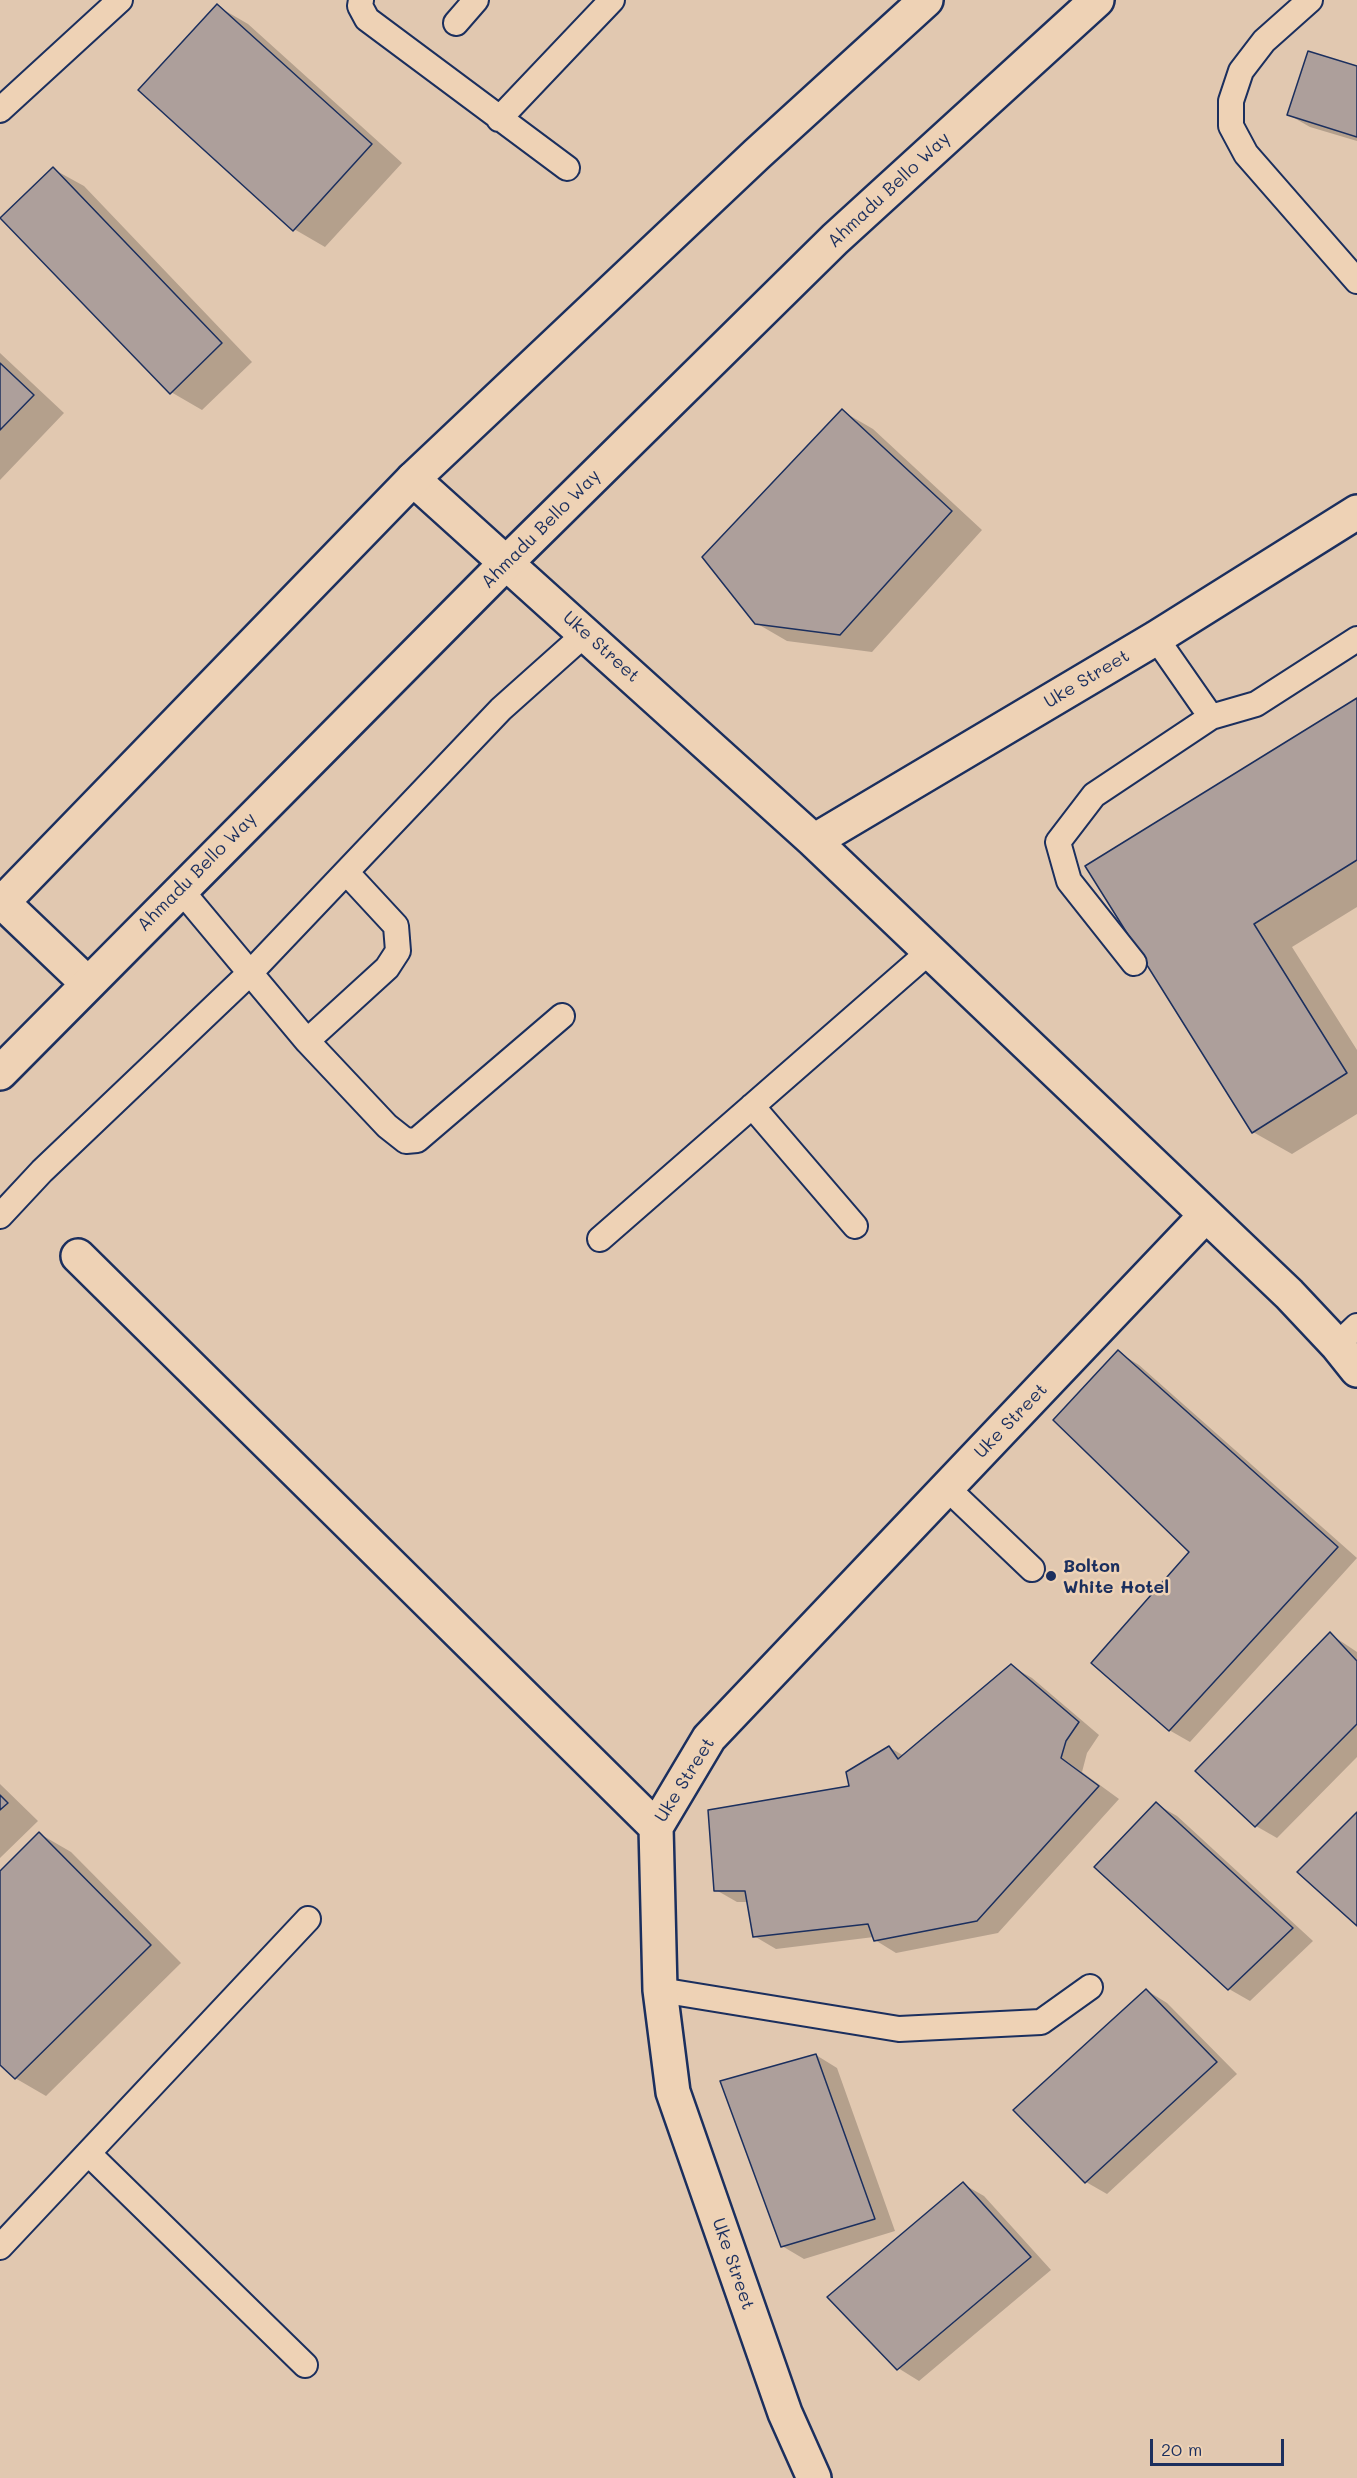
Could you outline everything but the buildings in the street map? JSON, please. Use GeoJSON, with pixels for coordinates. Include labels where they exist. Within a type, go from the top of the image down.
{"type":"FeatureCollection","features":[{"type":"Feature","properties":{"kind":"street"},"geometry":{"type":"LineString","coordinates":[[87,983],[1,902],[413,479],[757,154],[926,0]]}},
{"type":"Feature","properties":{"kind":"street","name":"Ahmadu Bello Way"},"geometry":{"type":"LineString","coordinates":[[0,1073],[180,889],[507,562],[835,239],[1097,0]]}},
{"type":"Feature","properties":{"kind":"street","name":"Uke Street"},"geometry":{"type":"LineString","coordinates":[[413,479],[814,841],[1289,1294],[1347,1335],[1357,1370]]}},
{"type":"Feature","properties":{"kind":"street","name":"Uke Street"},"geometry":{"type":"LineString","coordinates":[[814,841],[1156,638],[1357,512]]}},
{"type":"Feature","properties":{"kind":"street","name":"Uke Street"},"geometry":{"type":"LineString","coordinates":[[814,2478],[785,2413],[673,2092],[660,1990],[656,1827],[709,1738],[1206,1215]]}},
{"type":"Feature","properties":{"kind":"street"},"geometry":{"type":"LineString","coordinates":[[78,1256],[656,1827]]}},
{"type":"Feature","properties":{"kind":"lane"},"geometry":{"type":"LineString","coordinates":[[0,110],[120,0]]}},
{"type":"Feature","properties":{"kind":"lane"},"geometry":{"type":"LineString","coordinates":[[361,0],[360,6],[367,19],[567,168]]}},
{"type":"Feature","properties":{"kind":"lane"},"geometry":{"type":"LineString","coordinates":[[456,23],[477,0]]}},
{"type":"Feature","properties":{"kind":"lane"},"geometry":{"type":"LineString","coordinates":[[499,119],[612,0]]}},
{"type":"Feature","properties":{"kind":"lane"},"geometry":{"type":"LineString","coordinates":[[1310,0],[1264,41],[1241,71],[1231,101],[1231,126],[1246,154],[1357,280]]}},
{"type":"Feature","properties":{"kind":"lane"},"geometry":{"type":"LineString","coordinates":[[0,1216],[42,1171],[251,972],[501,709],[585,634]]}},
{"type":"Feature","properties":{"kind":"lane"},"geometry":{"type":"LineString","coordinates":[[1156,638],[1211,717]]}},
{"type":"Feature","properties":{"kind":"lane"},"geometry":{"type":"LineString","coordinates":[[1134,963],[1069,881],[1058,842],[1094,795],[1211,717],[1256,704],[1357,639]]}},
{"type":"Feature","properties":{"kind":"lane"},"geometry":{"type":"LineString","coordinates":[[307,1041],[387,968],[398,951],[396,926],[346,872]]}},
{"type":"Feature","properties":{"kind":"lane"},"geometry":{"type":"LineString","coordinates":[[180,889],[307,1041],[387,1126],[406,1141],[417,1140],[561,1016]]}},
{"type":"Feature","properties":{"kind":"lane"},"geometry":{"type":"LineString","coordinates":[[600,1239],[930,951]]}},
{"type":"Feature","properties":{"kind":"lane"},"geometry":{"type":"LineString","coordinates":[[752,1106],[855,1226]]}},
{"type":"Feature","properties":{"kind":"lane"},"geometry":{"type":"LineString","coordinates":[[947,1488],[1032,1569]]}},
{"type":"Feature","properties":{"kind":"lane"},"geometry":{"type":"LineString","coordinates":[[0,2247],[308,1919]]}},
{"type":"Feature","properties":{"kind":"lane"},"geometry":{"type":"LineString","coordinates":[[660,1990],[899,2029],[1041,2022],[1090,1987]]}},
{"type":"Feature","properties":{"kind":"lane"},"geometry":{"type":"LineString","coordinates":[[89,2154],[304,2365]]}},
{"type":"Feature","properties":{"kind":"place","name":"Bolton White Hotel"},"geometry":{"type":"Point","coordinates":[1051,1576]}}]}
